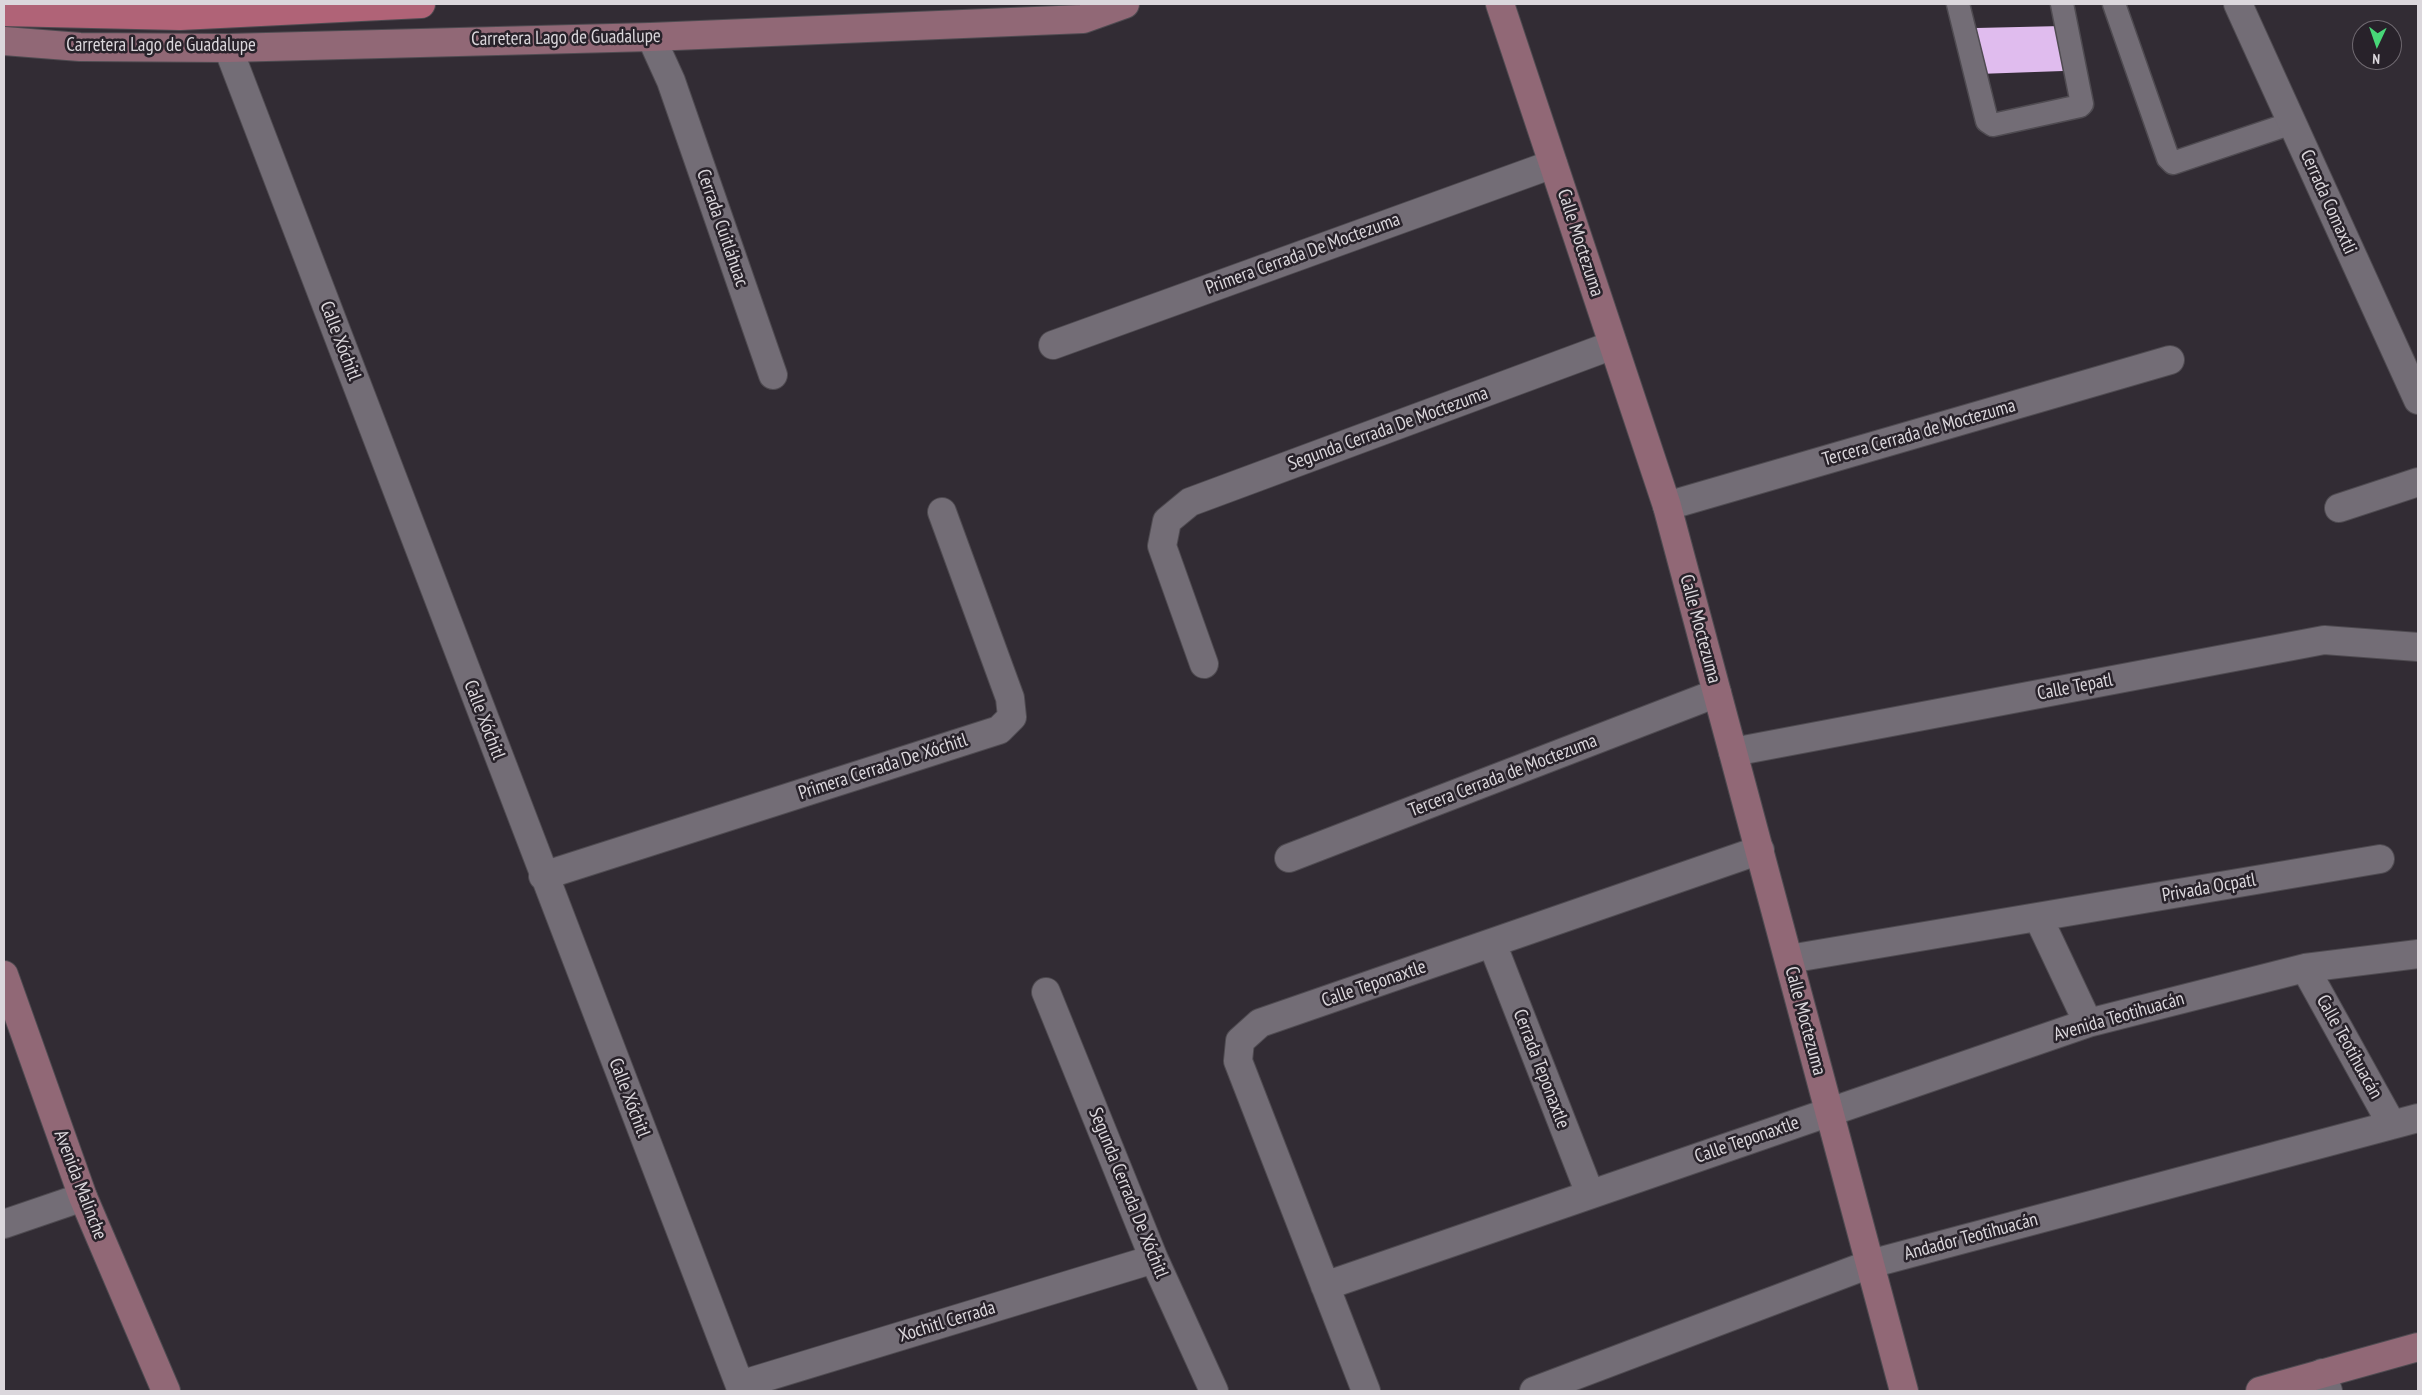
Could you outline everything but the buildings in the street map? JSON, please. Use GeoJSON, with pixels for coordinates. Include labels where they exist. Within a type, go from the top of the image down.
{"type":"FeatureCollection","features":[{"type":"Feature","properties":{"kind":"main road"},"geometry":{"type":"LineString","coordinates":[[4,12],[180,16],[421,4]]}},
{"type":"Feature","properties":{"kind":"street","name":"Carretera Lago de Guadalupe"},"geometry":{"type":"LineString","coordinates":[[4,41],[80,47],[228,48],[651,37],[1083,19],[1125,4]]}},
{"type":"Feature","properties":{"kind":"street","name":"Calle Moctezuma"},"geometry":{"type":"LineString","coordinates":[[1500,4],[1667,506],[1904,1391]]}},
{"type":"Feature","properties":{"kind":"street","name":"Cerrada Comaxtli"},"geometry":{"type":"LineString","coordinates":[[2238,4],[2418,400]]}},
{"type":"Feature","properties":{"kind":"street","name":"Cerrada Cuitláhuac"},"geometry":{"type":"LineString","coordinates":[[651,37],[671,81],[773,375]]}},
{"type":"Feature","properties":{"kind":"street","name":"Calle Xóchitl"},"geometry":{"type":"LineString","coordinates":[[228,48],[543,876],[741,1388]]}},
{"type":"Feature","properties":{"kind":"street","name":"Primera Cerrada De Moctezuma"},"geometry":{"type":"LineString","coordinates":[[1052,345],[1554,164]]}},
{"type":"Feature","properties":{"kind":"street","name":"Segunda Cerrada De Moctezuma"},"geometry":{"type":"LineString","coordinates":[[1204,664],[1162,546],[1167,521],[1190,502],[1614,345]]}},
{"type":"Feature","properties":{"kind":"street","name":"Tercera Cerrada de Moctezuma"},"geometry":{"type":"LineString","coordinates":[[1667,506],[2170,360]]}},
{"type":"Feature","properties":{"kind":"street"},"geometry":{"type":"LineString","coordinates":[[2339,508],[2418,482]]}},
{"type":"Feature","properties":{"kind":"street","name":"Primera Cerrada De Xóchitl"},"geometry":{"type":"LineString","coordinates":[[543,876],[999,730],[1012,717],[1010,698],[942,512]]}},
{"type":"Feature","properties":{"kind":"street","name":"Calle Tepatl"},"geometry":{"type":"LineString","coordinates":[[1733,752],[2324,640],[2418,647]]}},
{"type":"Feature","properties":{"kind":"street","name":"Tercera Cerrada de Moctezuma"},"geometry":{"type":"LineString","coordinates":[[1289,858],[1718,693]]}},
{"type":"Feature","properties":{"kind":"street","name":"Calle Teponaxtle"},"geometry":{"type":"LineString","coordinates":[[1366,1391],[1238,1061],[1240,1040],[1260,1023],[1760,850]]}},
{"type":"Feature","properties":{"kind":"street","name":"Privada Ocpatl"},"geometry":{"type":"LineString","coordinates":[[1789,959],[2380,859]]}},
{"type":"Feature","properties":{"kind":"street"},"geometry":{"type":"LineString","coordinates":[[2038,917],[2088,1023]]}},
{"type":"Feature","properties":{"kind":"street","name":"Cerrada Teponaxtle"},"geometry":{"type":"LineString","coordinates":[[1492,943],[1590,1194]]}},
{"type":"Feature","properties":{"kind":"street","name":"Avenida Teotihuacán"},"geometry":{"type":"LineString","coordinates":[[1828,1112],[2088,1023],[2305,968],[2418,954]]}},
{"type":"Feature","properties":{"kind":"street","name":"Calle Teotihuacán"},"geometry":{"type":"LineString","coordinates":[[2305,968],[2392,1125]]}},
{"type":"Feature","properties":{"kind":"street","name":"Avenida Malinche"},"geometry":{"type":"LineString","coordinates":[[4,975],[83,1198],[166,1391]]}},
{"type":"Feature","properties":{"kind":"street","name":"Segunda Cerrada De Xóchitl"},"geometry":{"type":"LineString","coordinates":[[1046,992],[1154,1259],[1214,1391]]}},
{"type":"Feature","properties":{"kind":"street","name":"Calle Teponaxtle"},"geometry":{"type":"LineString","coordinates":[[1325,1286],[1828,1112]]}},
{"type":"Feature","properties":{"kind":"street","name":"Andador Teotihuacán"},"geometry":{"type":"LineString","coordinates":[[1534,1391],[1870,1264],[2418,1118]]}},
{"type":"Feature","properties":{"kind":"street"},"geometry":{"type":"LineString","coordinates":[[4,1224],[83,1198]]}},
{"type":"Feature","properties":{"kind":"street","name":"Xochitl Cerrada"},"geometry":{"type":"LineString","coordinates":[[741,1388],[1154,1259]]}},
{"type":"Feature","properties":{"kind":"street"},"geometry":{"type":"LineString","coordinates":[[2260,1391],[2325,1382],[2418,1347]]}},
{"type":"Feature","properties":{"kind":"lane"},"geometry":{"type":"LineString","coordinates":[[1958,4],[1987,121],[1993,125],[2082,104],[2062,4]]}},
{"type":"Feature","properties":{"kind":"lane"},"geometry":{"type":"LineString","coordinates":[[2114,4],[2168,158],[2172,163],[2292,123]]}}]}
